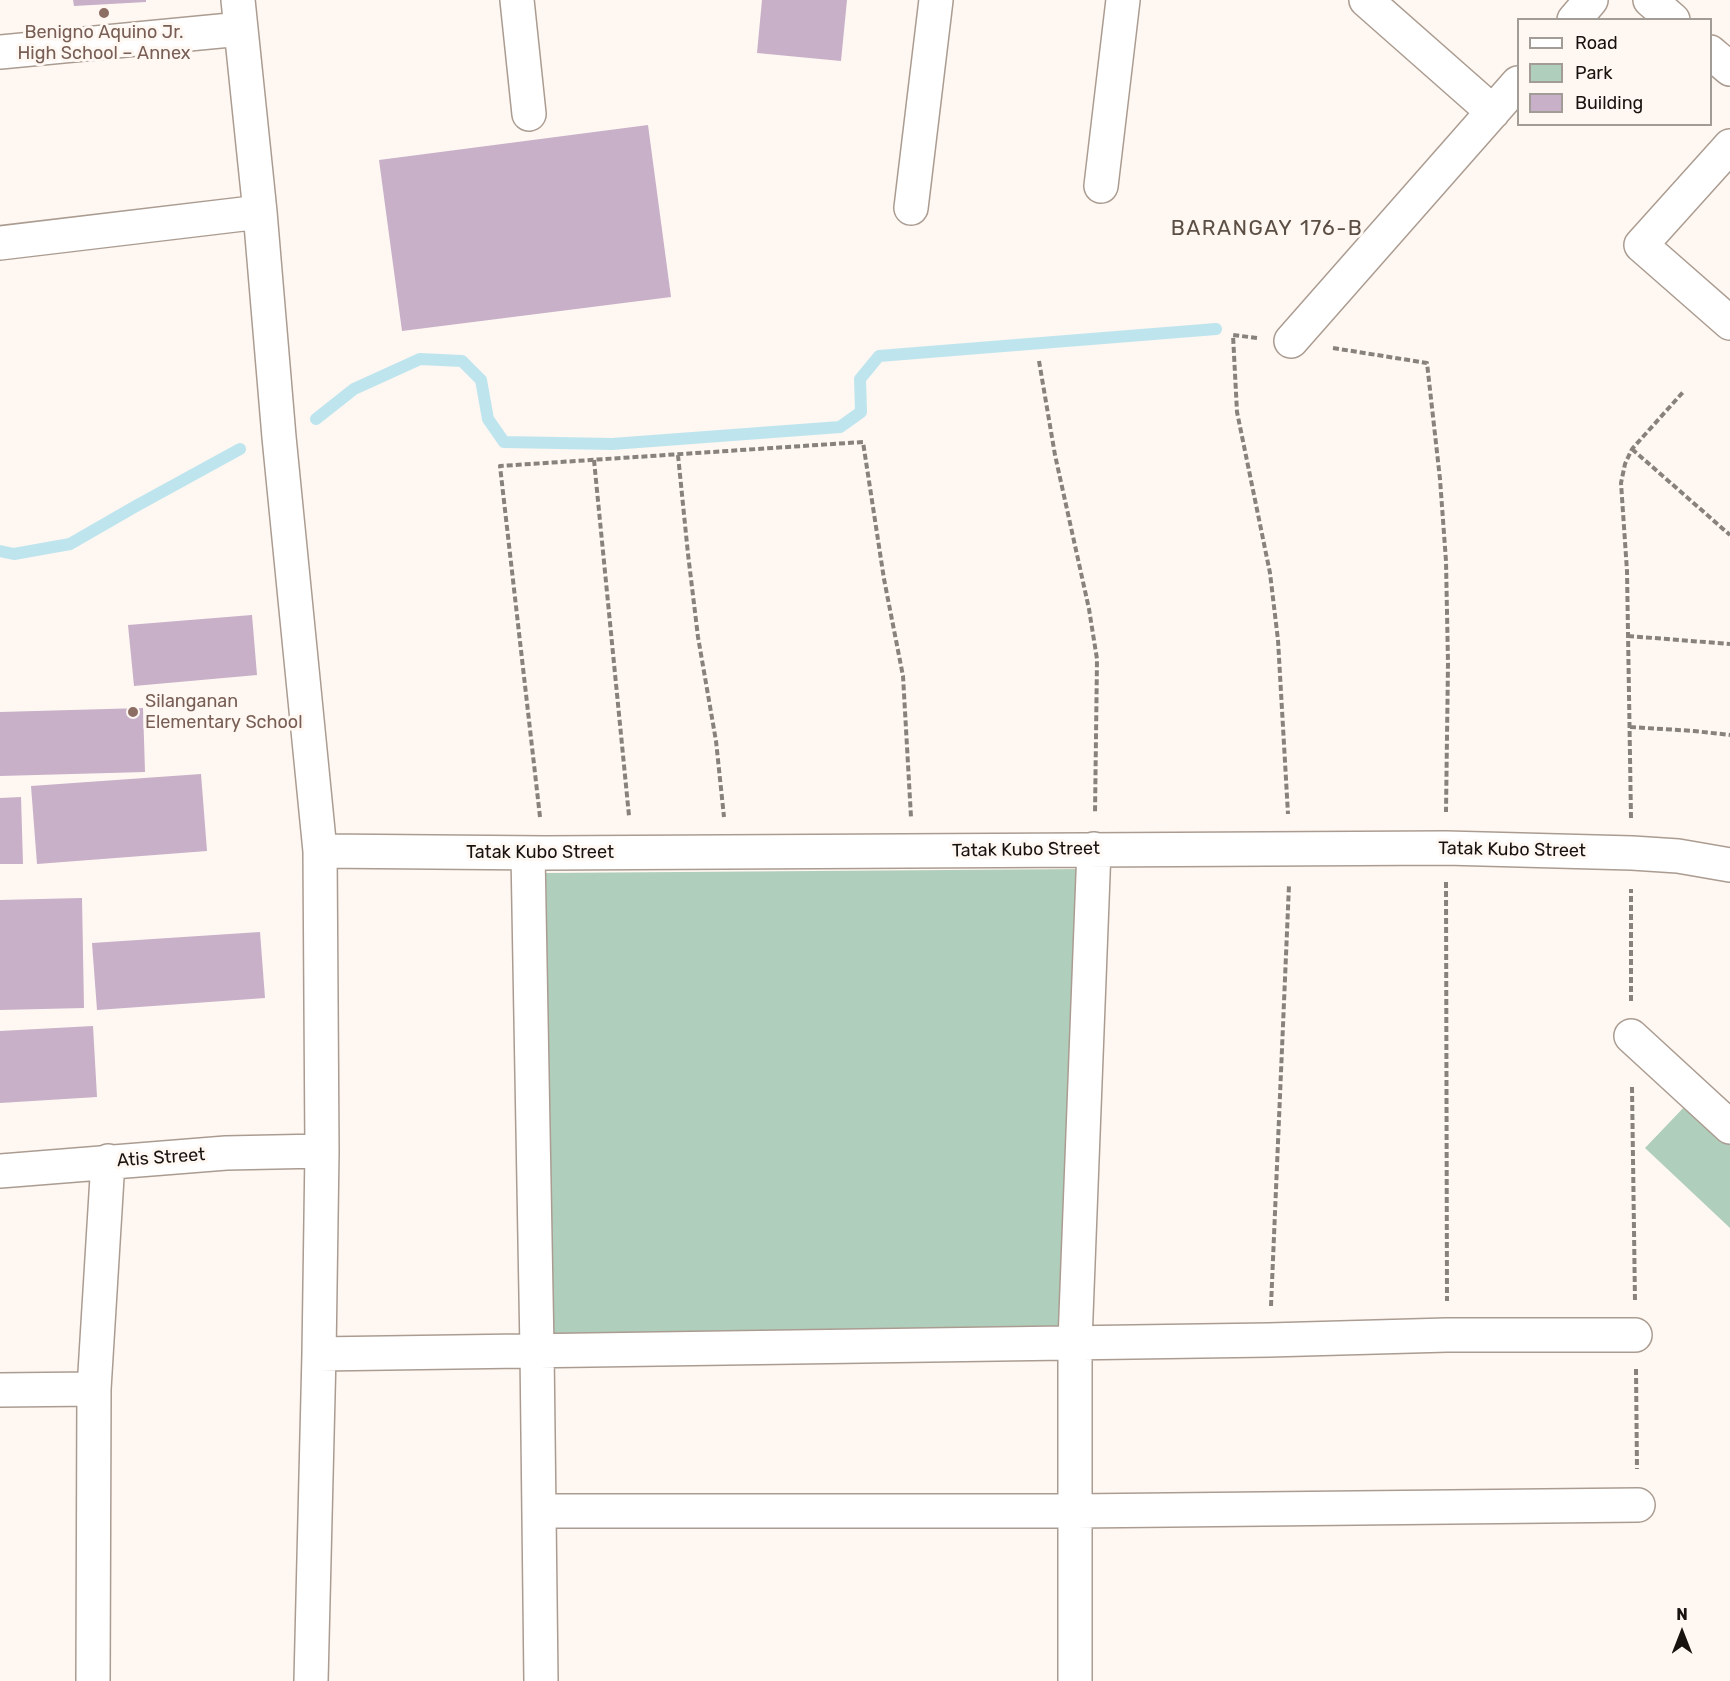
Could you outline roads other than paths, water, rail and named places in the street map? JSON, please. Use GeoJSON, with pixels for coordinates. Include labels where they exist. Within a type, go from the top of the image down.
{"type":"FeatureCollection","features":[{"type":"Feature","properties":{"kind":"street"},"geometry":{"type":"LineString","coordinates":[[517,0],[529,114]]}},
{"type":"Feature","properties":{"kind":"street"},"geometry":{"type":"LineString","coordinates":[[910,208],[936,0]]}},
{"type":"Feature","properties":{"kind":"street"},"geometry":{"type":"LineString","coordinates":[[1101,186],[1123,0]]}},
{"type":"Feature","properties":{"kind":"street"},"geometry":{"type":"LineString","coordinates":[[1366,0],[1493,112]]}},
{"type":"Feature","properties":{"kind":"street"},"geometry":{"type":"LineString","coordinates":[[1576,18],[1591,0]]}},
{"type":"Feature","properties":{"kind":"street"},"geometry":{"type":"LineString","coordinates":[[1650,0],[1671,18]]}},
{"type":"Feature","properties":{"kind":"street"},"geometry":{"type":"LineString","coordinates":[[0,51],[240,15],[320,851],[322,1151],[311,1681]]}},
{"type":"Feature","properties":{"kind":"street"},"geometry":{"type":"LineString","coordinates":[[1712,54],[1730,69]]}},
{"type":"Feature","properties":{"kind":"street"},"geometry":{"type":"LineString","coordinates":[[1291,341],[1517,83]]}},
{"type":"Feature","properties":{"kind":"street"},"geometry":{"type":"LineString","coordinates":[[1730,146],[1641,245],[1730,323]]}},
{"type":"Feature","properties":{"kind":"street"},"geometry":{"type":"LineString","coordinates":[[0,243],[260,212]]}},
{"type":"Feature","properties":{"kind":"street","name":"Tatak Kubo Street"},"geometry":{"type":"LineString","coordinates":[[320,851],[631,853],[1446,848],[1632,853],[1678,856],[1730,865]]}},
{"type":"Feature","properties":{"kind":"street"},"geometry":{"type":"LineString","coordinates":[[1075,1681],[1075,1341],[1094,849]]}},
{"type":"Feature","properties":{"kind":"street"},"geometry":{"type":"LineString","coordinates":[[536,853],[537,1350],[541,1681]]}},
{"type":"Feature","properties":{"kind":"street"},"geometry":{"type":"LineString","coordinates":[[1631,1036],[1730,1127]]}},
{"type":"Feature","properties":{"kind":"street","name":"Atis Street"},"geometry":{"type":"LineString","coordinates":[[0,1171],[226,1153],[322,1151]]}},
{"type":"Feature","properties":{"kind":"street"},"geometry":{"type":"LineString","coordinates":[[93,1681],[94,1389],[108,1161]]}},
{"type":"Feature","properties":{"kind":"street"},"geometry":{"type":"LineString","coordinates":[[319,1354],[1075,1341],[1269,1340],[1447,1335],[1635,1335]]}},
{"type":"Feature","properties":{"kind":"street"},"geometry":{"type":"LineString","coordinates":[[0,1390],[94,1389]]}},
{"type":"Feature","properties":{"kind":"street"},"geometry":{"type":"LineString","coordinates":[[539,1511],[1076,1511],[1638,1504]]}},
{"type":"Feature","properties":{"kind":"waterway"},"geometry":{"type":"LineString","coordinates":[[316,419],[354,389],[420,359],[462,361],[481,380],[488,419],[504,442],[612,444],[840,427],[861,412],[860,379],[879,356],[1216,329]]}},
{"type":"Feature","properties":{"kind":"waterway"},"geometry":{"type":"LineString","coordinates":[[0,551],[14,554],[70,544],[240,449]]}},
{"type":"Feature","properties":{"kind":"place","name":"Benigno Aquino Jr. High School – Annex"},"geometry":{"type":"Point","coordinates":[104,13]}},
{"type":"Feature","properties":{"kind":"place","name":"Silanganan Elementary School"},"geometry":{"type":"Point","coordinates":[133,712]}},
{"type":"Feature","properties":{"kind":"district","name":"BARANGAY 176-B"},"geometry":{"type":"Point","coordinates":[1267,229]}}]}
